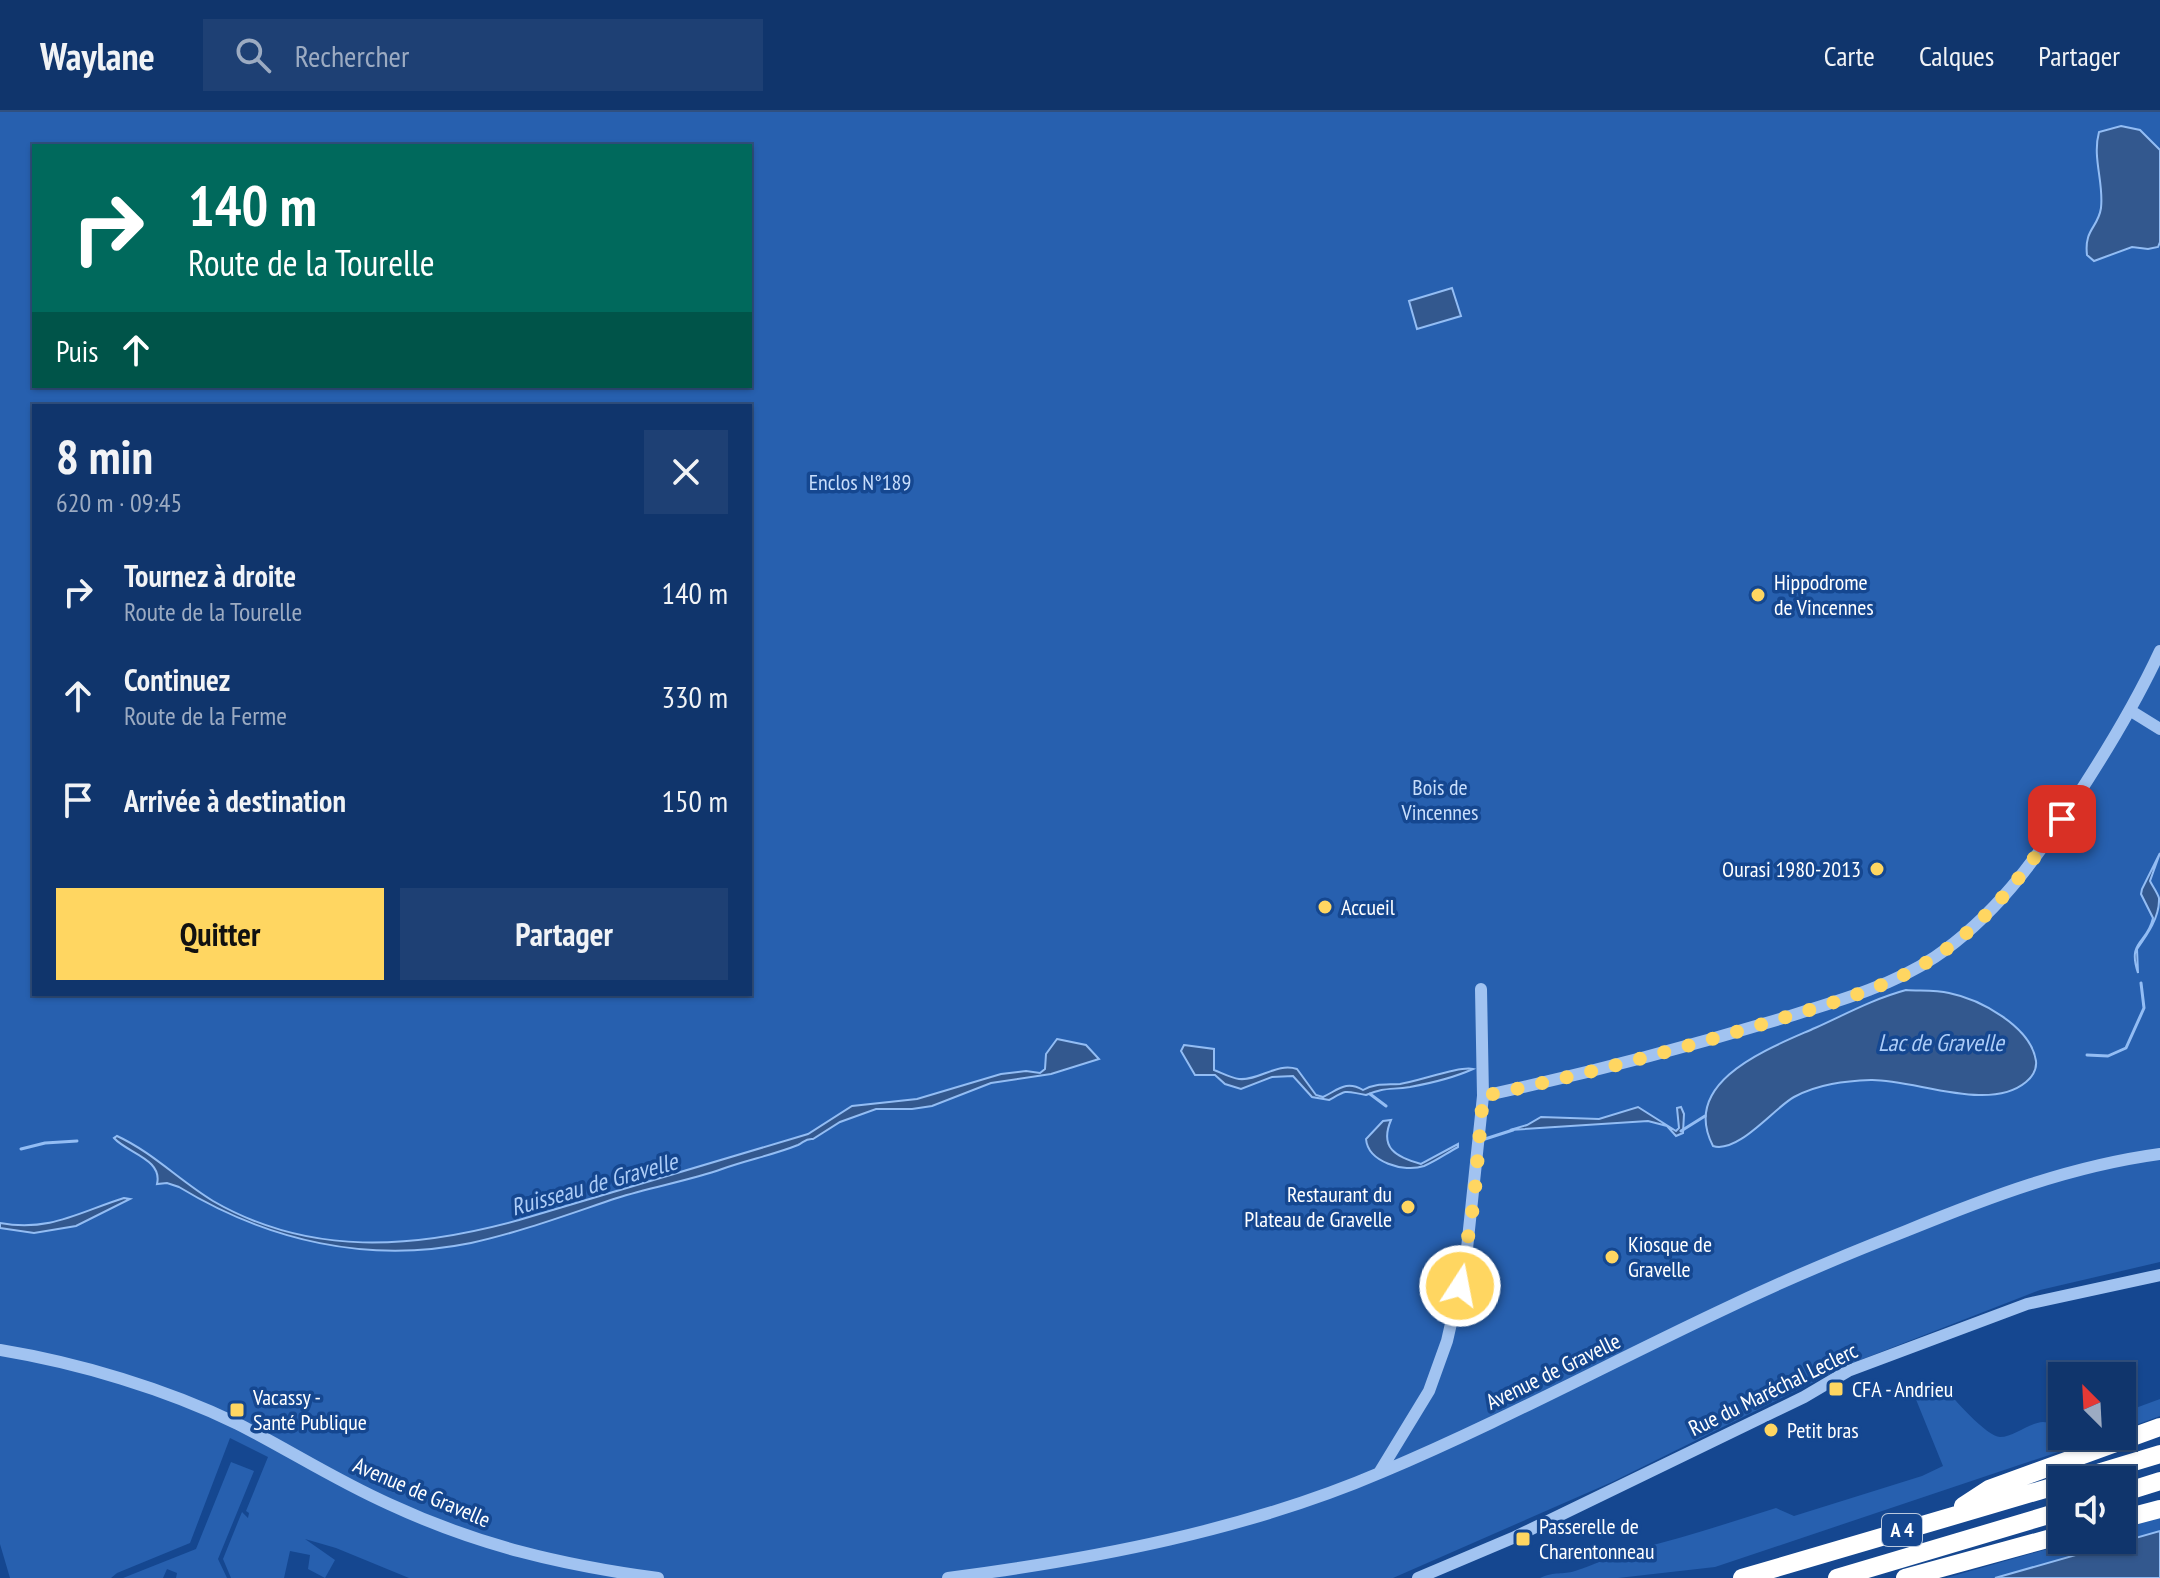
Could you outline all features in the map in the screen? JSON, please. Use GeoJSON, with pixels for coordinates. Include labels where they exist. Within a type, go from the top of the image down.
{"type":"FeatureCollection","features":[{"type":"Feature","properties":{"kind":"highway"},"geometry":{"type":"LineString","coordinates":[[1948,1516],[1989,1489],[2160,1427]]}},
{"type":"Feature","properties":{"kind":"highway"},"geometry":{"type":"LineString","coordinates":[[2120,1466],[2160,1454]]}},
{"type":"Feature","properties":{"kind":"highway"},"geometry":{"type":"LineString","coordinates":[[2136,1489],[2160,1481]]}},
{"type":"Feature","properties":{"kind":"highway","name":"A 4"},"geometry":{"type":"LineString","coordinates":[[1742,1578],[2048,1488]]}},
{"type":"Feature","properties":{"kind":"highway"},"geometry":{"type":"LineString","coordinates":[[2136,1515],[2160,1509]]}},
{"type":"Feature","properties":{"kind":"highway","name":"A 4"},"geometry":{"type":"LineString","coordinates":[[1837,1578],[2048,1515]]}},
{"type":"Feature","properties":{"kind":"highway"},"geometry":{"type":"LineString","coordinates":[[1905,1578],[2048,1539]]}},
{"type":"Feature","properties":{"kind":"street"},"geometry":{"type":"LineString","coordinates":[[1483,1096],[1619,1065],[1734,1033],[1857,994],[1916,969],[1982,921],[2016,883],[2062,819],[2131,711],[2160,651]]}},
{"type":"Feature","properties":{"kind":"street"},"geometry":{"type":"LineString","coordinates":[[2131,711],[2160,729]]}},
{"type":"Feature","properties":{"kind":"street"},"geometry":{"type":"LineString","coordinates":[[1378,1474],[1429,1391],[1447,1341],[1466,1258],[1483,1096],[1481,989]]}},
{"type":"Feature","properties":{"kind":"street","name":"Avenue de Gravelle"},"geometry":{"type":"LineString","coordinates":[[948,1578],[1060,1562],[1209,1529],[1317,1497],[1378,1474],[1553,1394],[1713,1314],[1816,1267],[2040,1180],[2088,1167],[2160,1154]]}},
{"type":"Feature","properties":{"kind":"street","name":"Rue du Maréchal Leclerc"},"geometry":{"type":"LineString","coordinates":[[1418,1578],[1515,1537],[1804,1397],[1848,1371],[2027,1304],[2160,1275]]}},
{"type":"Feature","properties":{"kind":"street","name":"Avenue de Gravelle"},"geometry":{"type":"LineString","coordinates":[[0,1350],[65,1363],[210,1412],[389,1504],[459,1533],[534,1558],[658,1578]]}},
{"type":"Feature","properties":{"kind":"green space","name":"Bois de Vincennes"},"geometry":{"type":"Polygon","coordinates":[[[0,112],[2160,112],[2160,1262],[2040,1290],[1850,1364],[1612,1482],[1393,1578],[409,1578],[336,1548],[305,1539],[335,1560],[325,1578],[308,1569],[310,1555],[290,1551],[284,1578],[231,1578],[223,1559],[242,1512],[248,1518],[246,1511],[268,1457],[230,1438],[190,1543],[111,1578],[10,1578],[0,1544],[0,112]]]}},
{"type":"Feature","properties":{"kind":"green space"},"geometry":{"type":"Polygon","coordinates":[[[1943,1386],[1970,1416],[1987,1431],[2000,1437],[2032,1425],[2048,1423],[2048,1450],[2064,1450],[1715,1567],[1618,1578],[1540,1578],[1575,1571],[1627,1552],[1776,1508],[1794,1516],[1922,1476],[1943,1466],[1915,1397],[1943,1386]]]}},
{"type":"Feature","properties":{"kind":"green space"},"geometry":{"type":"Polygon","coordinates":[[[2160,1399],[2160,1416],[2136,1425],[2136,1408],[2160,1399]]]}},
{"type":"Feature","properties":{"kind":"green space"},"geometry":{"type":"Polygon","coordinates":[[[231,1462],[254,1471],[218,1559],[227,1578],[176,1578],[177,1573],[167,1569],[163,1578],[123,1578],[196,1549],[231,1462]]]}},
{"type":"Feature","properties":{"kind":"green space"},"geometry":{"type":"Polygon","coordinates":[[[2160,1516],[2160,1531],[2136,1538],[2136,1523],[2160,1516]]]}},
{"type":"Feature","properties":{"kind":"green space"},"geometry":{"type":"Polygon","coordinates":[[[2048,1549],[2048,1554],[2079,1554],[1994,1578],[1946,1578],[2048,1549]]]}},
{"type":"Feature","properties":{"kind":"water"},"geometry":{"type":"Polygon","coordinates":[[[2121,126],[2140,130],[2160,150],[2160,242],[2158,247],[2132,247],[2094,261],[2087,255],[2087,246],[2101,208],[2097,151],[2099,132],[2121,126]]]}},
{"type":"Feature","properties":{"kind":"water"},"geometry":{"type":"Polygon","coordinates":[[[1452,288],[1461,316],[1417,329],[1409,301],[1452,288]]]}},
{"type":"Feature","properties":{"kind":"water"},"geometry":{"type":"Polygon","coordinates":[[[2160,853],[2150,881],[2159,898],[2159,905],[2147,933],[2153,918],[2141,894],[2160,853]]]}},
{"type":"Feature","properties":{"kind":"water"},"geometry":{"type":"Polygon","coordinates":[[[2147,933],[2137,949],[2138,973],[2136,948],[2147,933]]]}},
{"type":"Feature","properties":{"kind":"water","name":"Lac de Gravelle"},"geometry":{"type":"Polygon","coordinates":[[[1906,990],[1938,991],[1961,996],[2002,1016],[2025,1036],[2032,1048],[2036,1064],[2032,1076],[2010,1091],[1992,1095],[1972,1095],[1888,1081],[1861,1080],[1832,1084],[1794,1097],[1733,1143],[1723,1147],[1713,1146],[1706,1123],[1708,1103],[1718,1085],[1734,1070],[1775,1046],[1871,1002],[1906,990]]]}},
{"type":"Feature","properties":{"kind":"water","name":"Ruisseau de Gravelle"},"geometry":{"type":"Polygon","coordinates":[[[1057,1039],[1086,1045],[1099,1059],[1051,1074],[991,1083],[932,1106],[876,1109],[840,1122],[813,1139],[779,1152],[630,1194],[508,1234],[433,1249],[357,1249],[283,1234],[213,1206],[179,1187],[157,1184],[155,1168],[114,1138],[117,1136],[154,1158],[213,1201],[287,1232],[363,1242],[440,1237],[519,1220],[808,1134],[852,1106],[917,1099],[1001,1074],[1040,1073],[1045,1069],[1046,1054],[1057,1039]]]}},
{"type":"Feature","properties":{"kind":"water"},"geometry":{"type":"Polygon","coordinates":[[[1184,1045],[1214,1049],[1214,1070],[1236,1078],[1246,1079],[1282,1068],[1297,1069],[1316,1095],[1323,1097],[1347,1086],[1363,1090],[1473,1069],[1426,1084],[1366,1095],[1346,1092],[1329,1100],[1312,1097],[1293,1076],[1272,1077],[1241,1089],[1225,1084],[1215,1075],[1195,1075],[1181,1051],[1184,1045]]]}},
{"type":"Feature","properties":{"kind":"water"},"geometry":{"type":"Polygon","coordinates":[[[1638,1107],[1676,1131],[1679,1128],[1677,1108],[1681,1107],[1684,1114],[1683,1133],[1676,1136],[1667,1126],[1648,1121],[1510,1130],[1541,1117],[1599,1119],[1638,1107]]]}},
{"type":"Feature","properties":{"kind":"water"},"geometry":{"type":"Polygon","coordinates":[[[1391,1120],[1387,1138],[1389,1144],[1404,1158],[1421,1164],[1458,1144],[1458,1147],[1416,1168],[1388,1164],[1373,1154],[1366,1139],[1383,1121],[1391,1120]]]}},
{"type":"Feature","properties":{"kind":"water"},"geometry":{"type":"Polygon","coordinates":[[[124,1198],[130,1199],[76,1226],[34,1233],[0,1228],[0,1223],[49,1223],[124,1198]]]}},
{"type":"Feature","properties":{"kind":"water"},"geometry":{"type":"Polygon","coordinates":[[[2160,1531],[2160,1578],[1995,1578],[2079,1554],[2136,1554],[2136,1538],[2160,1531]]]}},
{"type":"Feature","properties":{"kind":"waterway"},"geometry":{"type":"LineString","coordinates":[[2087,1055],[2108,1056],[2126,1048],[2144,1008],[2141,983]]}},
{"type":"Feature","properties":{"kind":"waterway","name":"Ruisseau de Gravelle"},"geometry":{"type":"LineString","coordinates":[[1370,1094],[1386,1106]]}},
{"type":"Feature","properties":{"kind":"waterway","name":"Ruisseau de Gravelle"},"geometry":{"type":"LineString","coordinates":[[1681,1131],[1705,1116]]}},
{"type":"Feature","properties":{"kind":"waterway","name":"Ruisseau de Gravelle"},"geometry":{"type":"LineString","coordinates":[[1485,1139],[1513,1130]]}},
{"type":"Feature","properties":{"kind":"waterway","name":"Ruisseau de Gravelle"},"geometry":{"type":"LineString","coordinates":[[21,1149],[45,1143],[77,1141]]}},
{"type":"Feature","properties":{"kind":"place","name":"Hippodrome de Vincennes"},"geometry":{"type":"Point","coordinates":[1758,595]}},
{"type":"Feature","properties":{"kind":"place","name":"Ourasi 1980-2013"},"geometry":{"type":"Point","coordinates":[1877,869]}},
{"type":"Feature","properties":{"kind":"place","name":"Accueil"},"geometry":{"type":"Point","coordinates":[1325,907]}},
{"type":"Feature","properties":{"kind":"place","name":"Restaurant du Plateau de Gravelle"},"geometry":{"type":"Point","coordinates":[1408,1207]}},
{"type":"Feature","properties":{"kind":"place","name":"Kiosque de Gravelle"},"geometry":{"type":"Point","coordinates":[1612,1257]}},
{"type":"Feature","properties":{"kind":"place","name":"CFA - Andrieu"},"geometry":{"type":"Point","coordinates":[1836,1389]}},
{"type":"Feature","properties":{"kind":"place","name":"Vacassy - Santé Publique"},"geometry":{"type":"Point","coordinates":[237,1410]}},
{"type":"Feature","properties":{"kind":"place","name":"Petit bras"},"geometry":{"type":"Point","coordinates":[1771,1430]}},
{"type":"Feature","properties":{"kind":"place","name":"Passerelle de Charentonneau"},"geometry":{"type":"Point","coordinates":[1523,1539]}},
{"type":"Feature","properties":{"kind":"route"},"geometry":{"type":"LineString","coordinates":[[1460,1286],[1474,1201],[1483,1096],[1619,1065],[1716,1038],[1813,1009],[1879,986],[1916,969],[1982,921],[2016,883],[2062,819]]}},
{"type":"Feature","properties":{"kind":"park label","name":"Enclos N°189"},"geometry":{"type":"Point","coordinates":[860,482]}}]}
